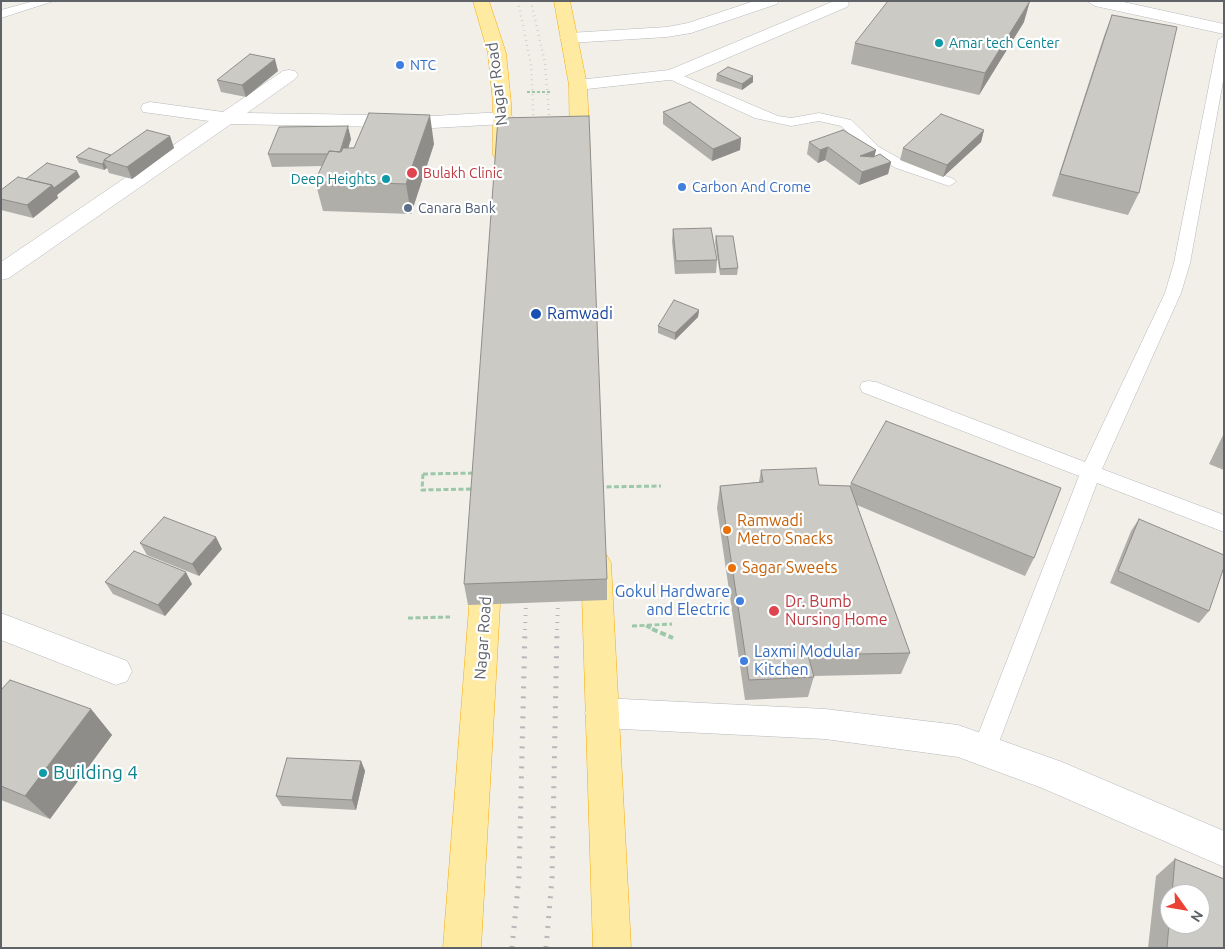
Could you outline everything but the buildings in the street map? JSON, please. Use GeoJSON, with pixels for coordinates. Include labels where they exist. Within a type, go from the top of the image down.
{"type":"FeatureCollection","features":[{"type":"Feature","properties":{"kind":"highway","name":"Nagar Road"},"geometry":{"type":"LineString","coordinates":[[482,1],[497,53],[502,105],[503,181]]}},
{"type":"Feature","properties":{"kind":"highway"},"geometry":{"type":"LineString","coordinates":[[562,1],[578,88],[580,179]]}},
{"type":"Feature","properties":{"kind":"highway","name":"Nagar Road"},"geometry":{"type":"LineString","coordinates":[[462,948],[485,616],[488,539]]}},
{"type":"Feature","properties":{"kind":"highway"},"geometry":{"type":"LineString","coordinates":[[594,539],[612,948]]}},
{"type":"Feature","properties":{"kind":"street"},"geometry":{"type":"LineString","coordinates":[[570,38],[667,32],[691,28],[771,1]]}},
{"type":"Feature","properties":{"kind":"street"},"geometry":{"type":"LineString","coordinates":[[1095,1],[1224,29]]}},
{"type":"Feature","properties":{"kind":"street"},"geometry":{"type":"LineString","coordinates":[[1147,1],[1224,17]]}},
{"type":"Feature","properties":{"kind":"street"},"geometry":{"type":"LineString","coordinates":[[578,88],[672,75],[841,4]]}},
{"type":"Feature","properties":{"kind":"street"},"geometry":{"type":"LineString","coordinates":[[1,273],[289,75]]}},
{"type":"Feature","properties":{"kind":"street"},"geometry":{"type":"LineString","coordinates":[[150,108],[226,118],[433,122],[502,105]]}},
{"type":"Feature","properties":{"kind":"street"},"geometry":{"type":"LineString","coordinates":[[1,626],[116,671]]}},
{"type":"Feature","properties":{"kind":"street"},"geometry":{"type":"LineString","coordinates":[[602,713],[825,724],[958,741],[1050,774],[1224,849]]}},
{"type":"Feature","properties":{"kind":"lane"},"geometry":{"type":"LineString","coordinates":[[1,14],[48,1]]}},
{"type":"Feature","properties":{"kind":"lane"},"geometry":{"type":"LineString","coordinates":[[984,750],[1091,471],[1173,293],[1182,263],[1224,40]]}},
{"type":"Feature","properties":{"kind":"lane"},"geometry":{"type":"LineString","coordinates":[[672,75],[760,115],[776,120],[791,122],[819,117],[846,123],[874,150],[901,165],[949,182]]}},
{"type":"Feature","properties":{"kind":"lane"},"geometry":{"type":"LineString","coordinates":[[869,387],[1091,471],[1224,524]]}},
{"type":"Feature","properties":{"kind":"path"},"geometry":{"type":"LineString","coordinates":[[502,105],[578,88]]}},
{"type":"Feature","properties":{"kind":"path"},"geometry":{"type":"LineString","coordinates":[[481,489],[422,490],[423,474],[482,472]]}},
{"type":"Feature","properties":{"kind":"path"},"geometry":{"type":"LineString","coordinates":[[596,487],[661,486]]}},
{"type":"Feature","properties":{"kind":"path"},"geometry":{"type":"LineString","coordinates":[[408,618],[485,616]]}},
{"type":"Feature","properties":{"kind":"path"},"geometry":{"type":"LineString","coordinates":[[646,625],[673,638]]}},
{"type":"Feature","properties":{"kind":"railway"},"geometry":{"type":"LineString","coordinates":[[518,1],[531,64],[534,130]]}},
{"type":"Feature","properties":{"kind":"railway"},"geometry":{"type":"LineString","coordinates":[[531,1],[545,63],[550,129]]}},
{"type":"Feature","properties":{"kind":"railway"},"geometry":{"type":"LineString","coordinates":[[557,630],[558,602]]}},
{"type":"Feature","properties":{"kind":"railway"},"geometry":{"type":"LineString","coordinates":[[525,630],[526,603]]}},
{"type":"Feature","properties":{"kind":"railway"},"geometry":{"type":"LineString","coordinates":[[512,948],[519,877],[525,629]]}},
{"type":"Feature","properties":{"kind":"railway"},"geometry":{"type":"LineString","coordinates":[[546,948],[552,878],[557,629]]}},
{"type":"Feature","properties":{"kind":"place","name":"Amar tech Center"},"geometry":{"type":"Point","coordinates":[939,43]}},
{"type":"Feature","properties":{"kind":"place","name":"NTC"},"geometry":{"type":"Point","coordinates":[400,65]}},
{"type":"Feature","properties":{"kind":"place","name":"Bulakh Clinic"},"geometry":{"type":"Point","coordinates":[412,173]}},
{"type":"Feature","properties":{"kind":"place","name":"Deep Heights"},"geometry":{"type":"Point","coordinates":[386,179]}},
{"type":"Feature","properties":{"kind":"place","name":"Carbon And Crome"},"geometry":{"type":"Point","coordinates":[682,187]}},
{"type":"Feature","properties":{"kind":"place","name":"Canara Bank"},"geometry":{"type":"Point","coordinates":[408,208]}},
{"type":"Feature","properties":{"kind":"place","name":"Ramwadi"},"geometry":{"type":"Point","coordinates":[536,314]}},
{"type":"Feature","properties":{"kind":"place","name":"Ramwadi Metro Snacks"},"geometry":{"type":"Point","coordinates":[727,530]}},
{"type":"Feature","properties":{"kind":"place","name":"Sagar Sweets"},"geometry":{"type":"Point","coordinates":[732,568]}},
{"type":"Feature","properties":{"kind":"place","name":"Gokul Hardware and Electric"},"geometry":{"type":"Point","coordinates":[740,601]}},
{"type":"Feature","properties":{"kind":"place","name":"Dr. Bumb Nursing Home"},"geometry":{"type":"Point","coordinates":[774,611]}},
{"type":"Feature","properties":{"kind":"place","name":"Laxmi Modular Kitchen"},"geometry":{"type":"Point","coordinates":[744,661]}},
{"type":"Feature","properties":{"kind":"place","name":"Building 4"},"geometry":{"type":"Point","coordinates":[43,773]}}]}
